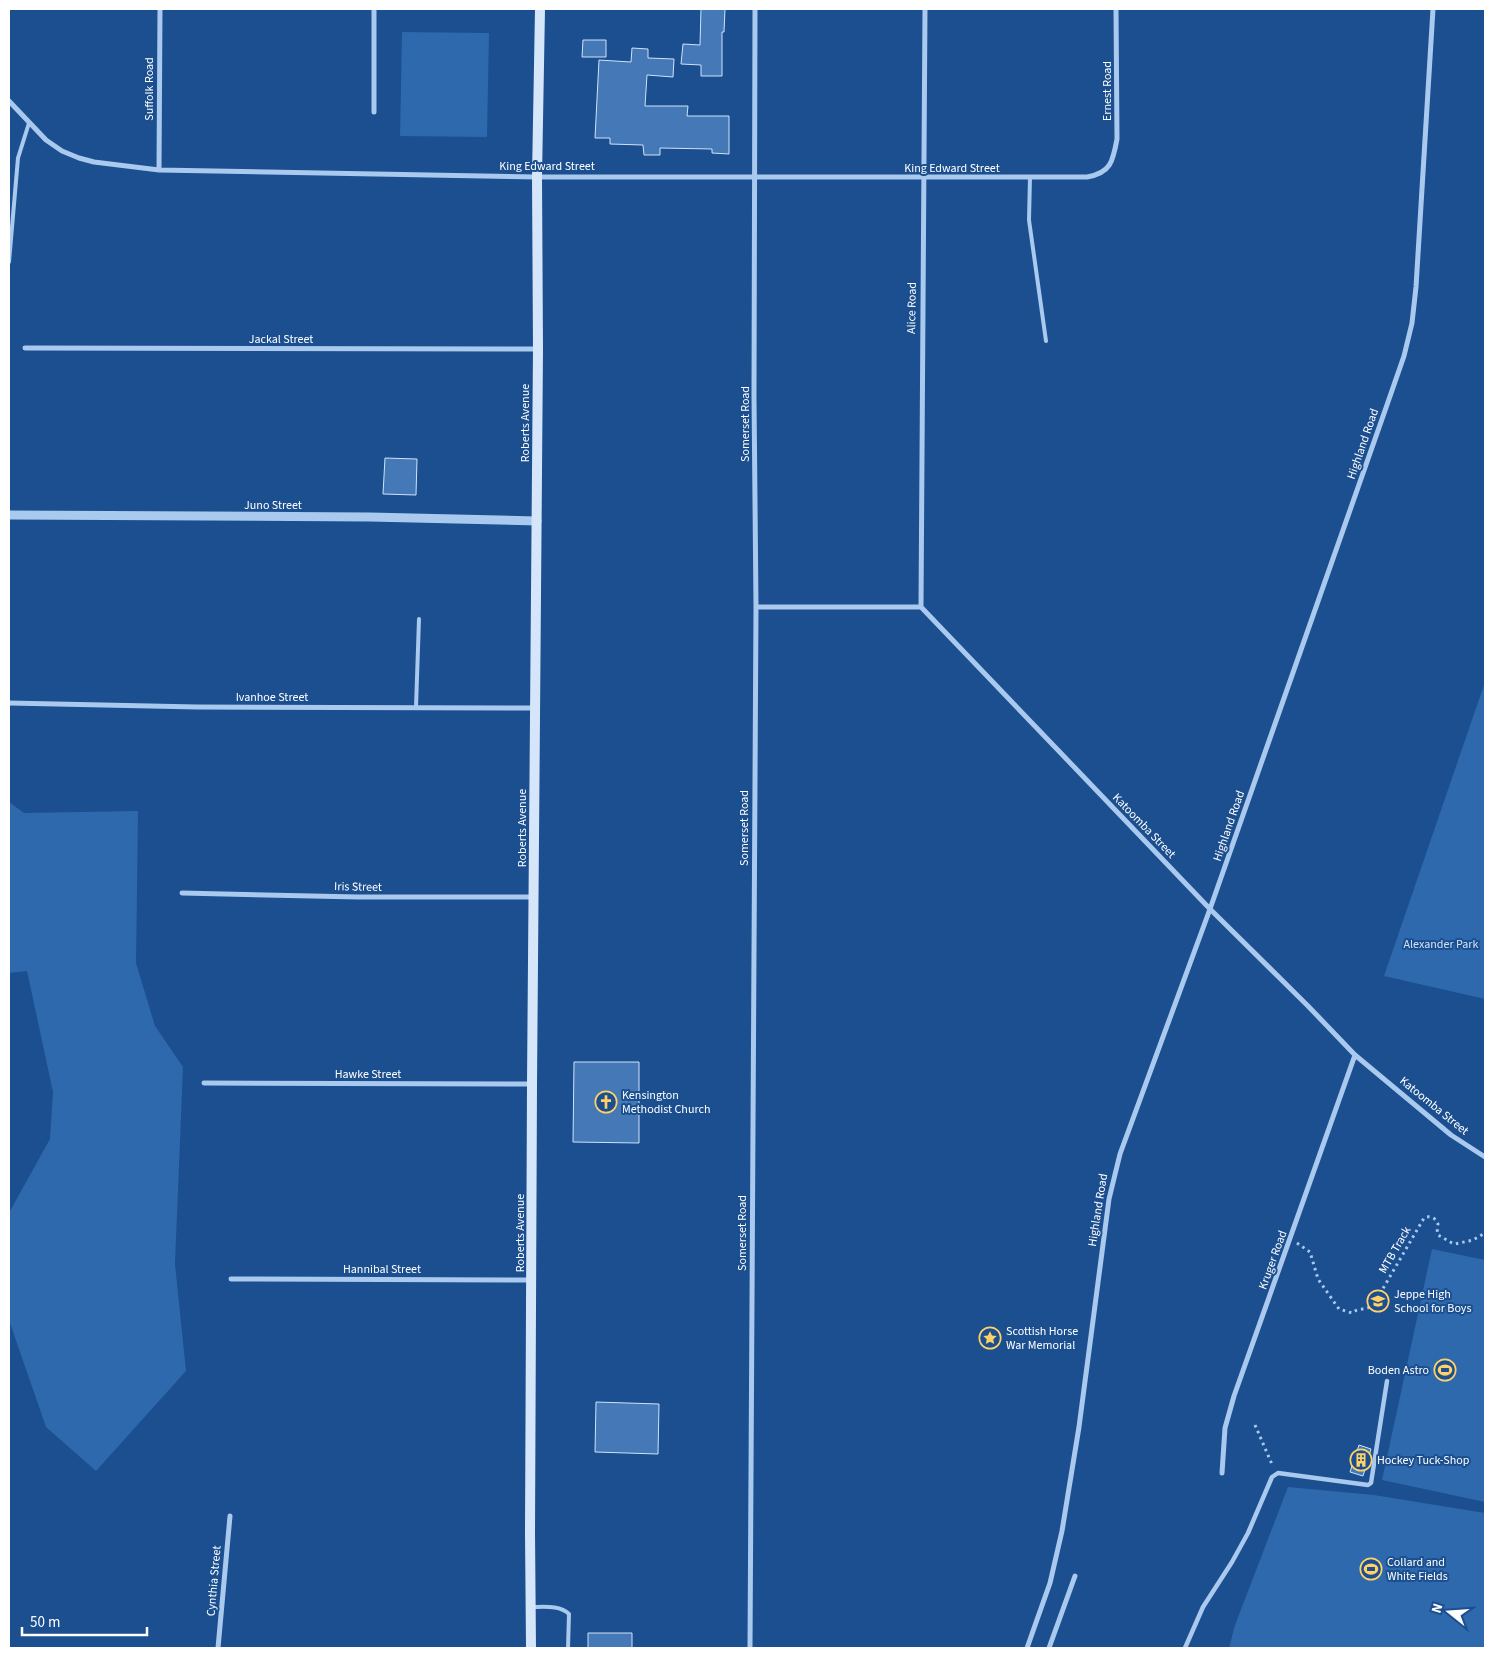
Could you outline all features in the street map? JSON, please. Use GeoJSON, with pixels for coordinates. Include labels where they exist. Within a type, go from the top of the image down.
{"type":"FeatureCollection","features":[{"type":"Feature","properties":{"kind":"main road","name":"Roberts Avenue"},"geometry":{"type":"LineString","coordinates":[[531,1648],[532,1084],[540,9]]}},
{"type":"Feature","properties":{"kind":"street","name":"Suffolk Road"},"geometry":{"type":"LineString","coordinates":[[158,170],[160,9]]}},
{"type":"Feature","properties":{"kind":"street"},"geometry":{"type":"LineString","coordinates":[[374,9],[374,112]]}},
{"type":"Feature","properties":{"kind":"street","name":"Somerset Road"},"geometry":{"type":"LineString","coordinates":[[750,1648],[756,607],[755,9]]}},
{"type":"Feature","properties":{"kind":"street","name":"Alice Road"},"geometry":{"type":"LineString","coordinates":[[921,607],[921,377],[925,178],[925,9]]}},
{"type":"Feature","properties":{"kind":"street","name":"Ernest Road"},"geometry":{"type":"LineString","coordinates":[[1106,170],[1118,139],[1116,9]]}},
{"type":"Feature","properties":{"kind":"street","name":"Highland Road"},"geometry":{"type":"LineString","coordinates":[[1027,1648],[1050,1583],[1062,1531],[1079,1427],[1094,1305],[1113,1177],[1210,909],[1404,356],[1412,323],[1416,287],[1433,9]]}},
{"type":"Feature","properties":{"kind":"street","name":"King Edward Street"},"geometry":{"type":"LineString","coordinates":[[9,102],[46,140],[62,151],[94,162],[158,170],[538,176],[925,178],[1088,177],[1099,175],[1106,170]]}},
{"type":"Feature","properties":{"kind":"street","name":"Jackal Street"},"geometry":{"type":"LineString","coordinates":[[25,348],[538,349]]}},
{"type":"Feature","properties":{"kind":"street","name":"Juno Street"},"geometry":{"type":"LineString","coordinates":[[9,515],[360,517],[537,521]]}},
{"type":"Feature","properties":{"kind":"street"},"geometry":{"type":"LineString","coordinates":[[756,607],[921,607]]}},
{"type":"Feature","properties":{"kind":"street","name":"Katoomba Street"},"geometry":{"type":"LineString","coordinates":[[921,607],[1210,909],[1355,1055],[1451,1135],[1485,1157]]}},
{"type":"Feature","properties":{"kind":"street","name":"Ivanhoe Street"},"geometry":{"type":"LineString","coordinates":[[9,703],[197,707],[535,708]]}},
{"type":"Feature","properties":{"kind":"street","name":"Iris Street"},"geometry":{"type":"LineString","coordinates":[[182,893],[358,897],[534,897]]}},
{"type":"Feature","properties":{"kind":"street","name":"Kruger Road"},"geometry":{"type":"LineString","coordinates":[[1222,1473],[1227,1420],[1355,1055]]}},
{"type":"Feature","properties":{"kind":"street","name":"Hawke Street"},"geometry":{"type":"LineString","coordinates":[[204,1083],[532,1084]]}},
{"type":"Feature","properties":{"kind":"street","name":"Hannibal Street"},"geometry":{"type":"LineString","coordinates":[[232,1278],[532,1280]]}},
{"type":"Feature","properties":{"kind":"street"},"geometry":{"type":"LineString","coordinates":[[1185,1648],[1203,1607],[1248,1533],[1272,1477],[1278,1473],[1368,1486],[1371,1483],[1387,1382]]}},
{"type":"Feature","properties":{"kind":"street","name":"Cynthia Street"},"geometry":{"type":"LineString","coordinates":[[218,1648],[230,1516]]}},
{"type":"Feature","properties":{"kind":"street"},"geometry":{"type":"LineString","coordinates":[[1049,1648],[1075,1576]]}},
{"type":"Feature","properties":{"kind":"lane"},"geometry":{"type":"LineString","coordinates":[[9,262],[18,158],[29,122]]}},
{"type":"Feature","properties":{"kind":"lane"},"geometry":{"type":"LineString","coordinates":[[1030,177],[1028,220],[1046,341]]}},
{"type":"Feature","properties":{"kind":"lane"},"geometry":{"type":"LineString","coordinates":[[416,708],[419,619]]}},
{"type":"Feature","properties":{"kind":"lane"},"geometry":{"type":"LineString","coordinates":[[531,1607],[558,1608],[565,1610],[569,1614],[568,1648]]}},
{"type":"Feature","properties":{"kind":"path","name":"MTB Track"},"geometry":{"type":"LineString","coordinates":[[1290,1241],[1301,1245],[1310,1252],[1318,1279],[1327,1293],[1339,1309],[1352,1313],[1359,1309],[1367,1309],[1374,1304],[1424,1218],[1433,1218],[1438,1224],[1438,1235],[1452,1243],[1473,1240],[1485,1233]]}},
{"type":"Feature","properties":{"kind":"path"},"geometry":{"type":"LineString","coordinates":[[1255,1425],[1271,1462],[1272,1477]]}},
{"type":"Feature","properties":{"kind":"green space"},"geometry":{"type":"Polygon","coordinates":[[[402,32],[489,33],[487,137],[400,136],[402,32]]]}},
{"type":"Feature","properties":{"kind":"green space","name":"Alexander Park"},"geometry":{"type":"Polygon","coordinates":[[[1485,682],[1485,999],[1384,976],[1485,682]]]}},
{"type":"Feature","properties":{"kind":"green space"},"geometry":{"type":"Polygon","coordinates":[[[9,802],[24,813],[138,811],[136,963],[155,1026],[183,1067],[175,1264],[186,1371],[96,1471],[46,1427],[10,1323],[10,1211],[50,1139],[53,1092],[27,971],[9,973],[9,802]]]}},
{"type":"Feature","properties":{"kind":"green space","name":"Boden Astro"},"geometry":{"type":"Polygon","coordinates":[[[1432,1249],[1485,1260],[1485,1502],[1382,1480],[1432,1249]]]}},
{"type":"Feature","properties":{"kind":"green space","name":"Collard and White Fields"},"geometry":{"type":"Polygon","coordinates":[[[1288,1487],[1374,1495],[1485,1513],[1485,1648],[1229,1648],[1235,1625],[1288,1487]]]}},
{"type":"Feature","properties":{"kind":"building"},"geometry":{"type":"Polygon","coordinates":[[[701,9],[725,9],[724,32],[722,32],[722,76],[701,76],[701,65],[681,64],[683,44],[700,45],[701,9]]]}},
{"type":"Feature","properties":{"kind":"building"},"geometry":{"type":"Polygon","coordinates":[[[583,40],[606,40],[606,57],[582,57],[583,40]]]}},
{"type":"Feature","properties":{"kind":"building"},"geometry":{"type":"Polygon","coordinates":[[[632,48],[648,49],[648,58],[674,59],[673,77],[647,75],[645,106],[688,106],[687,116],[729,116],[729,154],[712,153],[712,149],[660,148],[660,155],[644,155],[643,145],[610,144],[610,138],[595,138],[599,60],[631,62],[632,48]]]}},
{"type":"Feature","properties":{"kind":"building"},"geometry":{"type":"Polygon","coordinates":[[[385,458],[417,459],[416,495],[383,494],[385,458]]]}},
{"type":"Feature","properties":{"kind":"building","name":"Kensington Methodist Church"},"geometry":{"type":"Polygon","coordinates":[[[574,1062],[639,1062],[639,1143],[573,1142],[574,1062]]]}},
{"type":"Feature","properties":{"kind":"building"},"geometry":{"type":"Polygon","coordinates":[[[596,1402],[659,1404],[658,1454],[595,1452],[596,1402]]]}},
{"type":"Feature","properties":{"kind":"building","name":"Hockey Tuck-Shop"},"geometry":{"type":"Polygon","coordinates":[[[1359,1445],[1371,1449],[1363,1476],[1350,1472],[1359,1445]]]}},
{"type":"Feature","properties":{"kind":"building"},"geometry":{"type":"Polygon","coordinates":[[[588,1633],[632,1633],[632,1648],[588,1648],[588,1633]]]}},
{"type":"Feature","properties":{"kind":"place","name":"Kensington Methodist Church"},"geometry":{"type":"Point","coordinates":[606,1102]}},
{"type":"Feature","properties":{"kind":"place","name":"Jeppe High School for Boys"},"geometry":{"type":"Point","coordinates":[1378,1301]}},
{"type":"Feature","properties":{"kind":"place","name":"Scottish Horse War Memorial"},"geometry":{"type":"Point","coordinates":[990,1338]}},
{"type":"Feature","properties":{"kind":"place","name":"Boden Astro"},"geometry":{"type":"Point","coordinates":[1445,1370]}},
{"type":"Feature","properties":{"kind":"place","name":"Hockey Tuck-Shop"},"geometry":{"type":"Point","coordinates":[1361,1460]}},
{"type":"Feature","properties":{"kind":"place","name":"Collard and White Fields"},"geometry":{"type":"Point","coordinates":[1371,1569]}}]}
